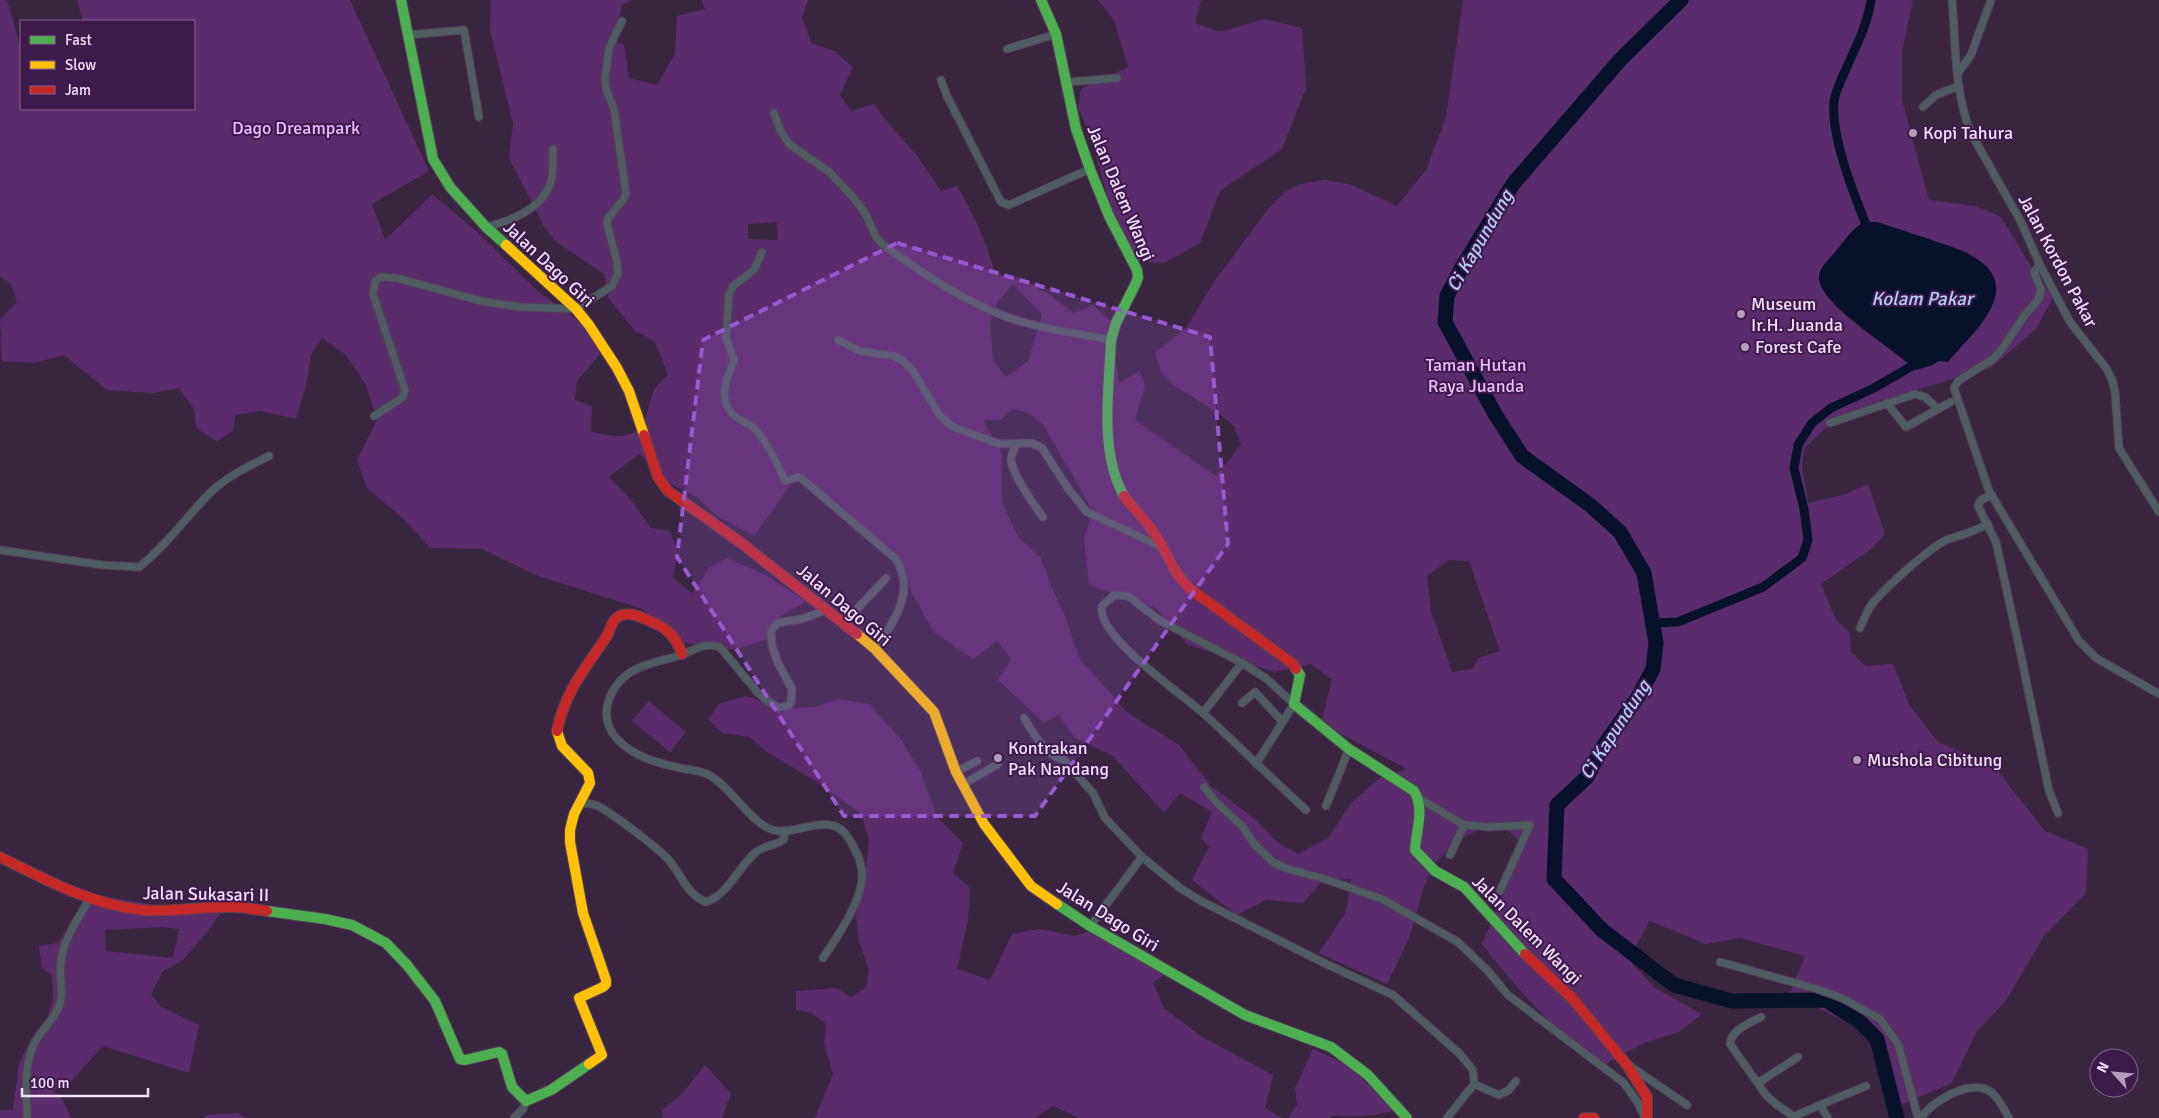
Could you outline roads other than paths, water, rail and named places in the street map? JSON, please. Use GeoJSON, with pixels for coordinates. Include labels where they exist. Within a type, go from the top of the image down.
{"type":"FeatureCollection","features":[{"type":"Feature","properties":{"kind":"street","name":"Jalan Dago Giri"},"geometry":{"type":"LineString","coordinates":[[401,0],[406,35],[433,158],[450,187],[486,227],[576,309],[589,325],[617,368],[629,391],[658,477],[668,491],[740,542],[844,622],[875,649],[934,712],[962,785],[984,824],[1031,886],[1090,926],[1245,1015],[1331,1048],[1368,1075],[1407,1118]]}},
{"type":"Feature","properties":{"kind":"street","name":"Jalan Dalem Wangi"},"geometry":{"type":"LineString","coordinates":[[1042,0],[1056,34],[1076,129],[1090,169],[1109,216],[1137,270],[1138,277],[1116,323],[1111,340],[1108,431],[1109,452],[1115,474],[1123,494],[1137,514],[1156,535],[1164,548],[1172,568],[1189,588],[1293,664],[1300,675],[1294,704]]}},
{"type":"Feature","properties":{"kind":"street","name":"Jalan Kordon Pakar"},"geometry":{"type":"LineString","coordinates":[[1952,0],[1959,86],[1962,105],[1971,133],[2021,222],[2040,265],[2070,322],[2106,368],[2112,379],[2115,392],[2119,448],[2159,512]]}},
{"type":"Feature","properties":{"kind":"street"},"geometry":{"type":"LineString","coordinates":[[1958,74],[1971,55],[1991,0]]}},
{"type":"Feature","properties":{"kind":"street"},"geometry":{"type":"LineString","coordinates":[[374,416],[402,398],[405,390],[373,294],[375,281],[380,277],[398,278],[481,301],[520,307],[576,309],[612,286],[618,274],[617,262],[607,224],[608,218],[624,199],[626,193],[614,109],[606,89],[605,80],[609,48],[622,21]]}},
{"type":"Feature","properties":{"kind":"street"},"geometry":{"type":"LineString","coordinates":[[406,35],[464,30],[478,117]]}},
{"type":"Feature","properties":{"kind":"street"},"geometry":{"type":"LineString","coordinates":[[1007,49],[1056,34]]}},
{"type":"Feature","properties":{"kind":"street"},"geometry":{"type":"LineString","coordinates":[[1067,82],[1117,78]]}},
{"type":"Feature","properties":{"kind":"street"},"geometry":{"type":"LineString","coordinates":[[941,80],[947,96],[1001,202],[1005,205],[1056,186],[1090,169]]}},
{"type":"Feature","properties":{"kind":"street"},"geometry":{"type":"LineString","coordinates":[[1923,107],[1936,95],[1959,86]]}},
{"type":"Feature","properties":{"kind":"street"},"geometry":{"type":"LineString","coordinates":[[774,113],[780,130],[789,144],[828,171],[852,196],[865,213],[876,237],[882,244],[931,278],[981,306],[1007,317],[1029,324],[1111,340]]}},
{"type":"Feature","properties":{"kind":"street"},"geometry":{"type":"LineString","coordinates":[[486,227],[517,217],[536,204],[545,195],[551,180],[553,149]]}},
{"type":"Feature","properties":{"kind":"street"},"geometry":{"type":"LineString","coordinates":[[762,252],[754,270],[733,286],[729,294],[726,338],[734,360],[725,382],[725,403],[737,418],[753,427],[779,465],[785,481],[798,477],[801,478],[896,560],[903,570],[905,586],[902,603],[892,625],[875,649]]}},
{"type":"Feature","properties":{"kind":"street"},"geometry":{"type":"LineString","coordinates":[[2040,265],[2034,272],[2041,290],[2038,300],[2024,315],[2002,349],[1993,358],[1954,385],[1991,493],[2087,651],[2159,694]]}},
{"type":"Feature","properties":{"kind":"street"},"geometry":{"type":"LineString","coordinates":[[838,340],[860,352],[894,356],[902,360],[914,371],[940,416],[953,427],[1000,444],[1031,443],[1042,448],[1069,490],[1087,512],[1164,548]]}},
{"type":"Feature","properties":{"kind":"street"},"geometry":{"type":"LineString","coordinates":[[1830,423],[1915,394],[1925,397],[1938,409]]}},
{"type":"Feature","properties":{"kind":"street"},"geometry":{"type":"LineString","coordinates":[[1887,403],[1906,427],[1951,402]]}},
{"type":"Feature","properties":{"kind":"street"},"geometry":{"type":"LineString","coordinates":[[1017,444],[1011,459],[1015,471],[1033,505],[1043,517]]}},
{"type":"Feature","properties":{"kind":"street"},"geometry":{"type":"LineString","coordinates":[[0,550],[93,564],[139,567],[181,527],[212,491],[248,466],[269,456]]}},
{"type":"Feature","properties":{"kind":"street"},"geometry":{"type":"LineString","coordinates":[[1991,493],[1978,502],[1978,506],[1996,542],[2049,791],[2058,813]]}},
{"type":"Feature","properties":{"kind":"street"},"geometry":{"type":"LineString","coordinates":[[1860,628],[1871,606],[1900,575],[1948,539],[1970,534],[1988,524]]}},
{"type":"Feature","properties":{"kind":"street"},"geometry":{"type":"LineString","coordinates":[[844,622],[886,578]]}},
{"type":"Feature","properties":{"kind":"street"},"geometry":{"type":"LineString","coordinates":[[1306,810],[1203,713],[1149,671],[1128,650],[1102,618],[1100,611],[1105,601],[1114,595],[1128,596],[1159,620],[1242,663],[1267,679],[1349,749],[1414,791],[1420,799],[1464,825],[1490,827],[1530,825],[1500,891]]}},
{"type":"Feature","properties":{"kind":"street"},"geometry":{"type":"LineString","coordinates":[[823,958],[844,928],[863,879],[861,864],[848,837],[835,826],[820,824],[784,831],[773,830],[760,824],[723,785],[706,773],[660,764],[629,749],[611,731],[607,720],[606,706],[610,696],[628,674],[663,659],[709,644],[720,647],[758,693],[779,708],[785,707],[792,702],[792,689],[772,646],[771,631],[777,623],[802,619],[828,610]]}},
{"type":"Feature","properties":{"kind":"street"},"geometry":{"type":"LineString","coordinates":[[581,804],[590,783],[588,772],[562,746],[557,730],[563,708],[582,670],[607,637],[614,622],[621,615],[632,614],[646,618],[671,633],[677,640],[682,654]]}},
{"type":"Feature","properties":{"kind":"street"},"geometry":{"type":"LineString","coordinates":[[1203,713],[1242,663]]}},
{"type":"Feature","properties":{"kind":"street"},"geometry":{"type":"LineString","coordinates":[[1242,704],[1254,692],[1283,722]]}},
{"type":"Feature","properties":{"kind":"street"},"geometry":{"type":"LineString","coordinates":[[1256,764],[1294,704]]}},
{"type":"Feature","properties":{"kind":"street"},"geometry":{"type":"LineString","coordinates":[[1024,718],[1042,745],[1064,760],[1093,794],[1106,818],[1142,858],[1180,888],[1201,901],[1324,963],[1393,995],[1460,1054],[1473,1070],[1474,1084],[1447,1118]]}},
{"type":"Feature","properties":{"kind":"street"},"geometry":{"type":"LineString","coordinates":[[1326,806],[1349,749]]}},
{"type":"Feature","properties":{"kind":"street"},"geometry":{"type":"LineString","coordinates":[[956,772],[977,761]]}},
{"type":"Feature","properties":{"kind":"street"},"geometry":{"type":"LineString","coordinates":[[962,785],[998,764]]}},
{"type":"Feature","properties":{"kind":"street"},"geometry":{"type":"LineString","coordinates":[[1204,786],[1217,803],[1242,826],[1255,845],[1273,862],[1285,868],[1325,879],[1382,899],[1458,942],[1488,971],[1508,995],[1624,1083],[1638,1102],[1646,1118]]}},
{"type":"Feature","properties":{"kind":"street","name":"Jalan Dalem Wangi"},"geometry":{"type":"LineString","coordinates":[[1420,799],[1420,819],[1414,841],[1415,850],[1435,871],[1464,886],[1522,952],[1572,998],[1627,1064],[1647,1096],[1646,1118]]}},
{"type":"Feature","properties":{"kind":"street"},"geometry":{"type":"LineString","coordinates":[[514,1118],[523,1109],[526,1101],[550,1090],[602,1055],[579,998],[584,994],[601,989],[606,984],[583,913],[570,842],[570,830],[576,807],[587,803],[599,807],[632,830],[667,859],[694,897],[706,902],[718,895],[756,852],[767,845],[779,843],[784,839],[784,831]]}},
{"type":"Feature","properties":{"kind":"street"},"geometry":{"type":"LineString","coordinates":[[1450,855],[1464,825]]}},
{"type":"Feature","properties":{"kind":"street","name":"Jalan Sukasari II"},"geometry":{"type":"LineString","coordinates":[[0,857],[63,889],[89,898],[142,910],[234,907],[325,918],[352,925],[386,943],[412,971],[435,1001],[460,1059],[465,1060],[499,1052],[502,1054],[512,1087],[526,1101]]}},
{"type":"Feature","properties":{"kind":"street"},"geometry":{"type":"LineString","coordinates":[[1090,926],[1142,858]]}},
{"type":"Feature","properties":{"kind":"street"},"geometry":{"type":"LineString","coordinates":[[27,1118],[27,1062],[35,1042],[52,1020],[61,1001],[60,964],[63,947],[69,930],[89,898]]}},
{"type":"Feature","properties":{"kind":"street"},"geometry":{"type":"LineString","coordinates":[[1720,962],[1818,989],[1842,998],[1880,1019],[1898,1044],[1919,1118]]}},
{"type":"Feature","properties":{"kind":"street"},"geometry":{"type":"LineString","coordinates":[[1761,1017],[1743,1026],[1730,1040],[1730,1044],[1758,1083],[1776,1104],[1795,1117],[1866,1086]]}},
{"type":"Feature","properties":{"kind":"street"},"geometry":{"type":"LineString","coordinates":[[1758,1083],[1798,1057]]}},
{"type":"Feature","properties":{"kind":"street"},"geometry":{"type":"LineString","coordinates":[[1627,1064],[1688,1104]]}},
{"type":"Feature","properties":{"kind":"street"},"geometry":{"type":"LineString","coordinates":[[1474,1084],[1499,1095],[1509,1090],[1516,1081]]}},
{"type":"Feature","properties":{"kind":"street"},"geometry":{"type":"LineString","coordinates":[[1919,1118],[1941,1099],[1963,1089],[1986,1089],[1993,1093],[2008,1118]]}},
{"type":"Feature","properties":{"kind":"street"},"geometry":{"type":"LineString","coordinates":[[1820,1105],[1828,1118]]}},
{"type":"Feature","properties":{"kind":"street"},"geometry":{"type":"LineString","coordinates":[[1584,1118],[1594,1118]]}},
{"type":"Feature","properties":{"kind":"water","name":"Kolam Pakar"},"geometry":{"type":"Polygon","coordinates":[[[1865,222],[1877,222],[1960,250],[1984,264],[1992,274],[1996,285],[1995,299],[1987,315],[1948,362],[1938,361],[1933,365],[1916,370],[1843,312],[1830,299],[1822,287],[1819,276],[1823,266],[1852,231],[1865,222]]]}},
{"type":"Feature","properties":{"kind":"waterway","name":"Ci Kapundung"},"geometry":{"type":"LineString","coordinates":[[1681,0],[1620,60],[1513,184],[1461,269],[1447,296],[1445,322],[1495,414],[1522,456],[1590,505],[1620,532],[1644,573],[1656,643],[1653,669],[1638,697],[1602,748],[1587,777],[1557,805],[1554,879],[1602,930],[1674,985],[1732,1001],[1826,1000],[1860,1022],[1877,1039],[1897,1118]]}},
{"type":"Feature","properties":{"kind":"waterway"},"geometry":{"type":"LineString","coordinates":[[1869,232],[1843,162],[1838,143],[1834,107],[1836,93],[1861,35],[1871,0]]}},
{"type":"Feature","properties":{"kind":"waterway"},"geometry":{"type":"LineString","coordinates":[[1654,623],[1678,622],[1763,587],[1802,558],[1808,540],[1804,509],[1794,468],[1798,445],[1812,423],[1831,408],[1874,388],[1912,366]]}},
{"type":"Feature","properties":{"kind":"place","name":"Kopi Tahura"},"geometry":{"type":"Point","coordinates":[1913,133]}},
{"type":"Feature","properties":{"kind":"place","name":"Museum Ir.H. Juanda"},"geometry":{"type":"Point","coordinates":[1741,314]}},
{"type":"Feature","properties":{"kind":"place","name":"Forest Cafe"},"geometry":{"type":"Point","coordinates":[1745,347]}},
{"type":"Feature","properties":{"kind":"place","name":"Kontrakan Pak Nandang"},"geometry":{"type":"Point","coordinates":[998,758]}},
{"type":"Feature","properties":{"kind":"place","name":"Mushola Cibitung"},"geometry":{"type":"Point","coordinates":[1857,760]}},
{"type":"Feature","properties":{"kind":"park label","name":"Dago Dreampark"},"geometry":{"type":"Point","coordinates":[296,128]}},
{"type":"Feature","properties":{"kind":"park label","name":"Taman Hutan Raya Juanda"},"geometry":{"type":"Point","coordinates":[1476,375]}}]}
